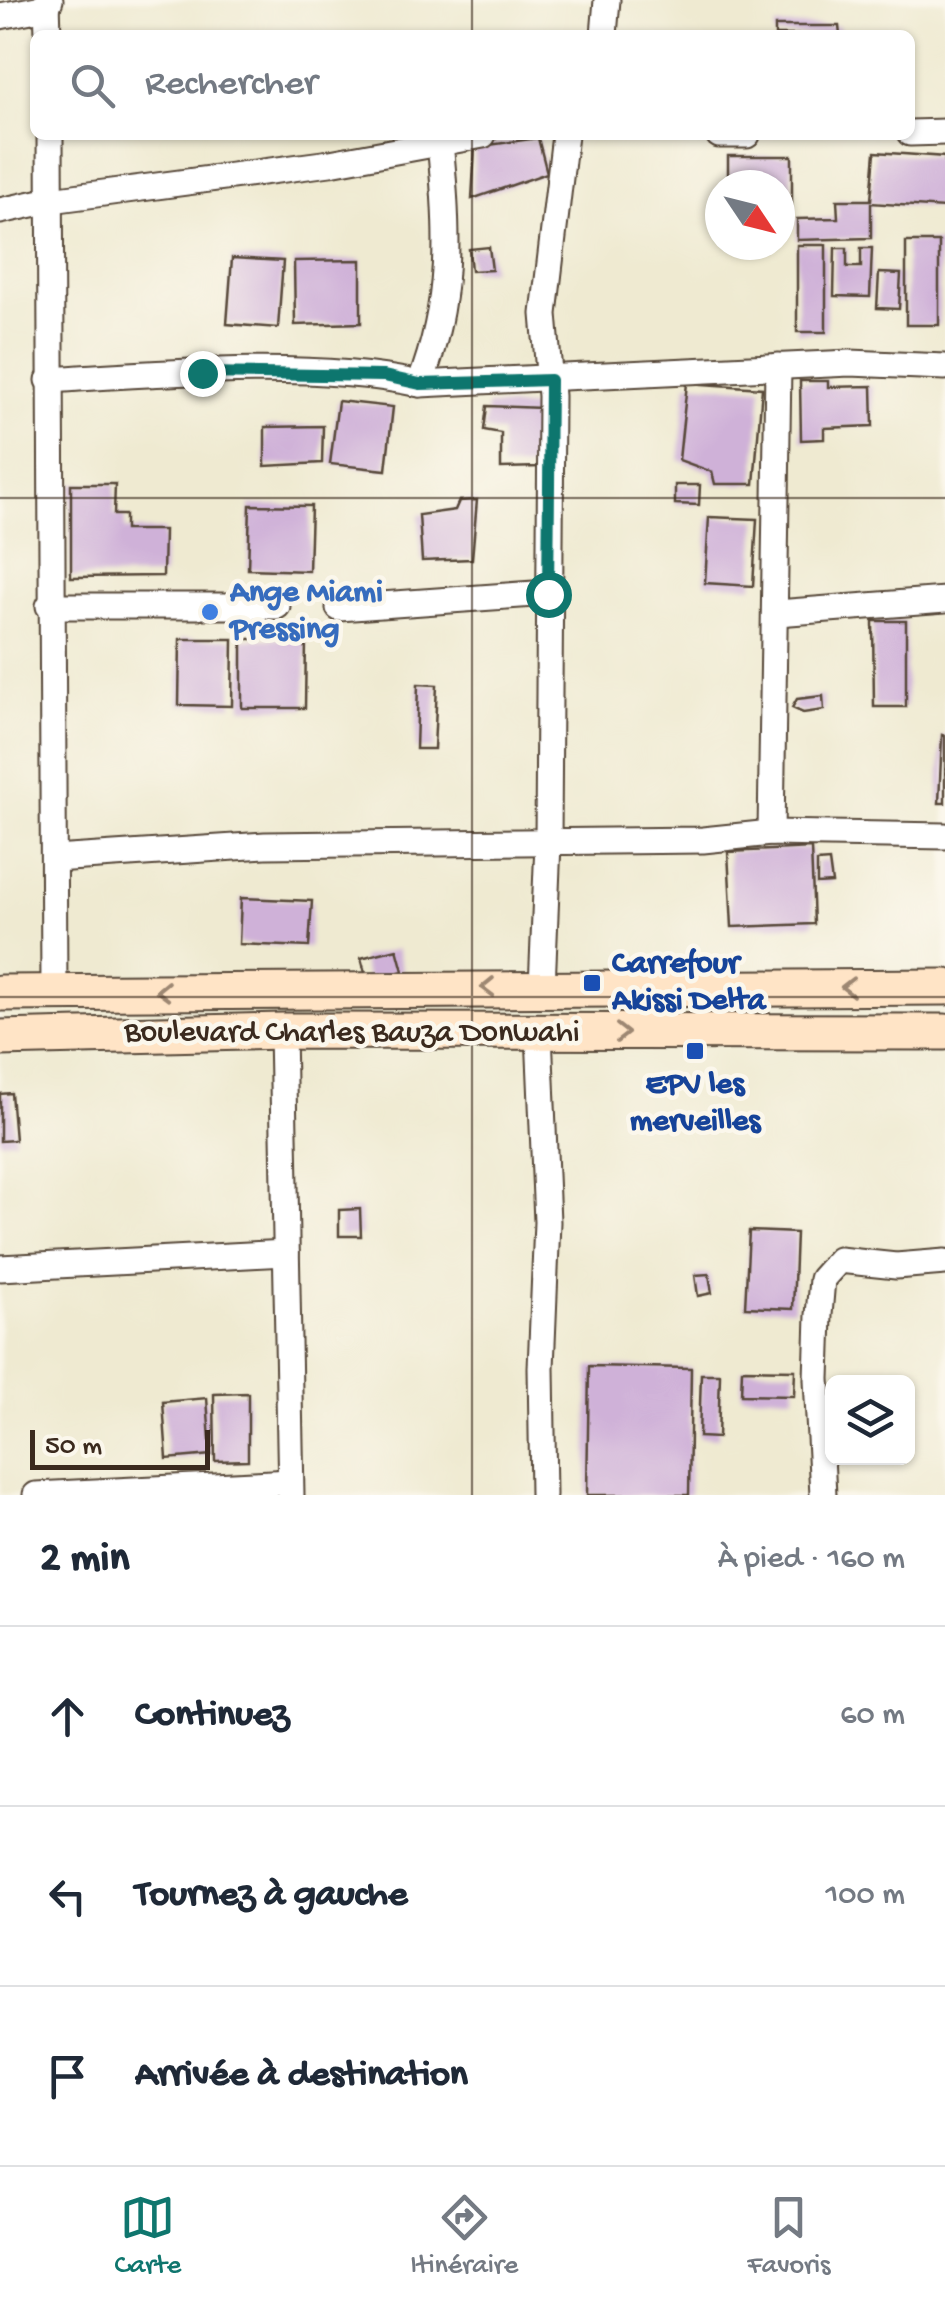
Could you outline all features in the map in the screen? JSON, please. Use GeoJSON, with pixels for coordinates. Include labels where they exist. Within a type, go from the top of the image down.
{"type":"FeatureCollection","features":[{"type":"Feature","properties":{"kind":"main road","name":"Boulevard Charles Bauza Donwahi"},"geometry":{"type":"LineString","coordinates":[[0,992],[542,986],[945,987]]}},
{"type":"Feature","properties":{"kind":"main road","name":"Boulevard Charles Bauza Donwahi"},"geometry":{"type":"LineString","coordinates":[[0,1038],[282,1031],[945,1032]]}},
{"type":"Feature","properties":{"kind":"street"},"geometry":{"type":"LineString","coordinates":[[604,30],[606,0]]}},
{"type":"Feature","properties":{"kind":"street"},"geometry":{"type":"LineString","coordinates":[[0,16],[48,2],[48,30]]}},
{"type":"Feature","properties":{"kind":"street"},"geometry":{"type":"LineString","coordinates":[[915,133],[945,132]]}},
{"type":"Feature","properties":{"kind":"street"},"geometry":{"type":"LineString","coordinates":[[50,140],[48,380],[54,992]]}},
{"type":"Feature","properties":{"kind":"street"},"geometry":{"type":"LineString","coordinates":[[0,211],[51,200],[330,164],[456,140]]}},
{"type":"Feature","properties":{"kind":"street"},"geometry":{"type":"LineString","coordinates":[[542,986],[548,843],[550,380],[544,314],[563,140]]}},
{"type":"Feature","properties":{"kind":"street"},"geometry":{"type":"LineString","coordinates":[[420,384],[439,333],[445,276],[448,221],[440,143]]}},
{"type":"Feature","properties":{"kind":"street"},"geometry":{"type":"LineString","coordinates":[[48,380],[237,373],[384,376],[420,384],[550,380],[615,371],[778,366],[945,367]]}},
{"type":"Feature","properties":{"kind":"street"},"geometry":{"type":"LineString","coordinates":[[772,833],[778,366]]}},
{"type":"Feature","properties":{"kind":"street"},"geometry":{"type":"LineString","coordinates":[[338,608],[548,594]]}},
{"type":"Feature","properties":{"kind":"street"},"geometry":{"type":"LineString","coordinates":[[777,614],[945,600]]}},
{"type":"Feature","properties":{"kind":"street"},"geometry":{"type":"LineString","coordinates":[[50,606],[276,606]]}},
{"type":"Feature","properties":{"kind":"street"},"geometry":{"type":"LineString","coordinates":[[54,859],[266,845],[703,840],[772,833],[945,836]]}},
{"type":"Feature","properties":{"kind":"street"},"geometry":{"type":"LineString","coordinates":[[36,1495],[290,1488],[282,1031]]}},
{"type":"Feature","properties":{"kind":"street"},"geometry":{"type":"LineString","coordinates":[[538,1034],[547,1222],[541,1368],[543,1495]]}},
{"type":"Feature","properties":{"kind":"street"},"geometry":{"type":"LineString","coordinates":[[0,1268],[286,1253]]}},
{"type":"Feature","properties":{"kind":"street"},"geometry":{"type":"LineString","coordinates":[[823,1495],[816,1379],[822,1278],[839,1260],[896,1266],[945,1262]]}},
{"type":"Feature","properties":{"kind":"building"},"geometry":{"type":"Polygon","coordinates":[[[775,26],[839,26],[839,30],[775,30],[775,26]]]}},
{"type":"Feature","properties":{"kind":"building"},"geometry":{"type":"Polygon","coordinates":[[[539,140],[547,173],[472,199],[475,147],[539,140]]]}},
{"type":"Feature","properties":{"kind":"building"},"geometry":{"type":"Polygon","coordinates":[[[875,152],[945,157],[944,208],[871,203],[871,238],[797,240],[797,219],[838,218],[837,200],[871,200],[875,152]]]}},
{"type":"Feature","properties":{"kind":"building"},"geometry":{"type":"Polygon","coordinates":[[[728,156],[792,156],[792,170],[728,170],[728,156]]]}},
{"type":"Feature","properties":{"kind":"building"},"geometry":{"type":"Polygon","coordinates":[[[906,242],[939,242],[939,325],[906,325],[906,242]]]}},
{"type":"Feature","properties":{"kind":"building"},"geometry":{"type":"Polygon","coordinates":[[[797,245],[826,245],[826,332],[797,332],[797,245]]]}},
{"type":"Feature","properties":{"kind":"building"},"geometry":{"type":"Polygon","coordinates":[[[489,247],[492,270],[471,271],[469,249],[489,247]]]}},
{"type":"Feature","properties":{"kind":"building"},"geometry":{"type":"Polygon","coordinates":[[[835,248],[847,248],[847,267],[861,267],[861,248],[872,248],[870,297],[834,296],[835,248]]]}},
{"type":"Feature","properties":{"kind":"building"},"geometry":{"type":"Polygon","coordinates":[[[232,258],[283,261],[278,328],[227,324],[232,258]]]}},
{"type":"Feature","properties":{"kind":"building"},"geometry":{"type":"Polygon","coordinates":[[[361,260],[361,323],[295,325],[294,261],[361,260]]]}},
{"type":"Feature","properties":{"kind":"building"},"geometry":{"type":"Polygon","coordinates":[[[879,273],[901,274],[899,309],[877,308],[879,273]]]}},
{"type":"Feature","properties":{"kind":"building"},"geometry":{"type":"Polygon","coordinates":[[[800,381],[828,381],[828,387],[872,386],[873,426],[824,428],[824,439],[801,440],[800,381]]]}},
{"type":"Feature","properties":{"kind":"building"},"geometry":{"type":"Polygon","coordinates":[[[687,383],[762,388],[754,484],[715,484],[712,472],[679,460],[687,383]]]}},
{"type":"Feature","properties":{"kind":"building"},"geometry":{"type":"Polygon","coordinates":[[[338,401],[393,407],[386,470],[330,464],[338,401]]]}},
{"type":"Feature","properties":{"kind":"building"},"geometry":{"type":"Polygon","coordinates":[[[487,406],[542,408],[541,467],[501,468],[501,433],[484,430],[487,406]]]}},
{"type":"Feature","properties":{"kind":"building"},"geometry":{"type":"Polygon","coordinates":[[[323,426],[322,463],[265,466],[265,427],[323,426]]]}},
{"type":"Feature","properties":{"kind":"building"},"geometry":{"type":"Polygon","coordinates":[[[71,484],[115,484],[114,515],[125,515],[125,530],[164,530],[163,576],[71,577],[71,484]]]}},
{"type":"Feature","properties":{"kind":"building"},"geometry":{"type":"Polygon","coordinates":[[[675,485],[700,485],[699,505],[675,504],[675,485]]]}},
{"type":"Feature","properties":{"kind":"building"},"geometry":{"type":"Polygon","coordinates":[[[477,500],[472,559],[422,561],[419,515],[455,510],[459,501],[477,500]]]}},
{"type":"Feature","properties":{"kind":"building"},"geometry":{"type":"Polygon","coordinates":[[[250,505],[311,506],[309,571],[248,569],[250,505]]]}},
{"type":"Feature","properties":{"kind":"building"},"geometry":{"type":"Polygon","coordinates":[[[709,517],[757,519],[753,586],[705,583],[709,517]]]}},
{"type":"Feature","properties":{"kind":"building"},"geometry":{"type":"Polygon","coordinates":[[[873,621],[906,621],[906,707],[874,707],[873,621]]]}},
{"type":"Feature","properties":{"kind":"building"},"geometry":{"type":"Polygon","coordinates":[[[180,639],[233,639],[232,706],[179,705],[180,639]]]}},
{"type":"Feature","properties":{"kind":"building"},"geometry":{"type":"Polygon","coordinates":[[[242,639],[306,639],[305,708],[242,708],[242,639]]]}},
{"type":"Feature","properties":{"kind":"building"},"geometry":{"type":"Polygon","coordinates":[[[418,684],[437,685],[434,749],[416,749],[418,684]]]}},
{"type":"Feature","properties":{"kind":"building"},"geometry":{"type":"Polygon","coordinates":[[[823,696],[824,710],[803,713],[792,708],[797,699],[823,696]]]}},
{"type":"Feature","properties":{"kind":"building"},"geometry":{"type":"Polygon","coordinates":[[[942,735],[945,803],[939,803],[942,735]]]}},
{"type":"Feature","properties":{"kind":"building"},"geometry":{"type":"Polygon","coordinates":[[[811,848],[814,924],[732,927],[728,852],[811,848]]]}},
{"type":"Feature","properties":{"kind":"building"},"geometry":{"type":"Polygon","coordinates":[[[829,861],[832,883],[817,884],[817,862],[829,861]]]}},
{"type":"Feature","properties":{"kind":"building"},"geometry":{"type":"Polygon","coordinates":[[[241,898],[312,901],[309,947],[239,944],[241,898]]]}},
{"type":"Feature","properties":{"kind":"building"},"geometry":{"type":"Polygon","coordinates":[[[397,949],[403,971],[367,980],[361,958],[397,949]]]}},
{"type":"Feature","properties":{"kind":"building"},"geometry":{"type":"Polygon","coordinates":[[[11,1093],[15,1140],[0,1141],[0,1094],[11,1093]]]}},
{"type":"Feature","properties":{"kind":"building"},"geometry":{"type":"Polygon","coordinates":[[[360,1209],[361,1236],[339,1236],[339,1210],[360,1209]]]}},
{"type":"Feature","properties":{"kind":"building"},"geometry":{"type":"Polygon","coordinates":[[[749,1231],[796,1233],[793,1309],[745,1307],[749,1231]]]}},
{"type":"Feature","properties":{"kind":"building"},"geometry":{"type":"Polygon","coordinates":[[[709,1274],[712,1293],[698,1296],[695,1275],[709,1274]]]}},
{"type":"Feature","properties":{"kind":"building"},"geometry":{"type":"Polygon","coordinates":[[[589,1366],[691,1368],[689,1495],[587,1495],[589,1366]]]}},
{"type":"Feature","properties":{"kind":"building"},"geometry":{"type":"Polygon","coordinates":[[[742,1369],[795,1370],[794,1396],[741,1395],[742,1369]]]}},
{"type":"Feature","properties":{"kind":"building"},"geometry":{"type":"Polygon","coordinates":[[[701,1374],[720,1374],[718,1438],[699,1437],[701,1374]]]}},
{"type":"Feature","properties":{"kind":"building"},"geometry":{"type":"Polygon","coordinates":[[[248,1393],[248,1460],[215,1461],[214,1394],[248,1393]]]}},
{"type":"Feature","properties":{"kind":"building"},"geometry":{"type":"Polygon","coordinates":[[[207,1398],[211,1455],[167,1459],[163,1402],[207,1398]]]}},
{"type":"Feature","properties":{"kind":"place","name":"Ange Miami Pressing"},"geometry":{"type":"Point","coordinates":[210,612]}},
{"type":"Feature","properties":{"kind":"place","name":"Carrefour Akissi Delta"},"geometry":{"type":"Point","coordinates":[592,983]}},
{"type":"Feature","properties":{"kind":"place","name":"EPV les merveilles"},"geometry":{"type":"Point","coordinates":[695,1051]}},
{"type":"Feature","properties":{"kind":"route"},"geometry":{"type":"LineString","coordinates":[[202,373],[384,376],[420,384],[550,380],[548,594]]}}]}
